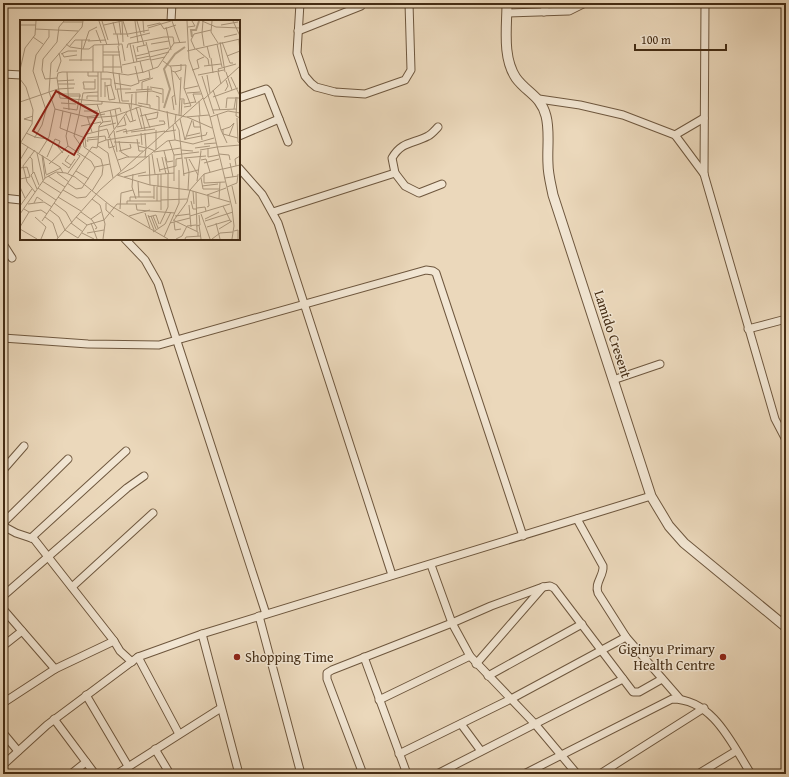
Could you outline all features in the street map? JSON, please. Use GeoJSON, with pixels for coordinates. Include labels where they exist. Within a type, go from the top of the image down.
{"type":"FeatureCollection","features":[{"type":"Feature","properties":{"kind":"street"},"geometry":{"type":"LineString","coordinates":[[171,20],[172,3]]}},
{"type":"Feature","properties":{"kind":"street"},"geometry":{"type":"LineString","coordinates":[[300,3],[297,53],[305,76],[316,87],[335,92],[371,92],[405,80],[411,70],[409,3]]}},
{"type":"Feature","properties":{"kind":"street","name":"Lamido Cresent"},"geometry":{"type":"LineString","coordinates":[[508,3],[506,42],[509,61],[515,76],[527,90],[539,99],[546,115],[548,132],[548,166],[553,195],[651,496],[669,526],[684,543],[786,627]]}},
{"type":"Feature","properties":{"kind":"street"},"geometry":{"type":"LineString","coordinates":[[544,12],[546,3]]}},
{"type":"Feature","properties":{"kind":"street"},"geometry":{"type":"LineString","coordinates":[[507,13],[570,11],[585,3]]}},
{"type":"Feature","properties":{"kind":"street"},"geometry":{"type":"LineString","coordinates":[[705,3],[704,174],[775,418],[786,440]]}},
{"type":"Feature","properties":{"kind":"street"},"geometry":{"type":"LineString","coordinates":[[298,31],[361,6]]}},
{"type":"Feature","properties":{"kind":"street"},"geometry":{"type":"LineString","coordinates":[[3,74],[20,75]]}},
{"type":"Feature","properties":{"kind":"street"},"geometry":{"type":"LineString","coordinates":[[240,98],[266,90],[270,92],[288,142]]}},
{"type":"Feature","properties":{"kind":"street"},"geometry":{"type":"LineString","coordinates":[[539,99],[580,105],[623,115],[676,135],[704,174]]}},
{"type":"Feature","properties":{"kind":"street"},"geometry":{"type":"LineString","coordinates":[[676,135],[704,118]]}},
{"type":"Feature","properties":{"kind":"street"},"geometry":{"type":"LineString","coordinates":[[240,136],[279,119]]}},
{"type":"Feature","properties":{"kind":"street"},"geometry":{"type":"LineString","coordinates":[[438,127],[428,136],[405,144],[396,151],[392,158],[395,173],[405,186],[419,193],[442,184]]}},
{"type":"Feature","properties":{"kind":"street"},"geometry":{"type":"LineString","coordinates":[[240,169],[256,186],[273,212],[305,303],[392,575]]}},
{"type":"Feature","properties":{"kind":"street"},"geometry":{"type":"LineString","coordinates":[[273,212],[395,173]]}},
{"type":"Feature","properties":{"kind":"street"},"geometry":{"type":"LineString","coordinates":[[3,198],[20,200]]}},
{"type":"Feature","properties":{"kind":"street"},"geometry":{"type":"LineString","coordinates":[[126,240],[145,260],[158,283],[178,341],[263,615],[301,774]]}},
{"type":"Feature","properties":{"kind":"street"},"geometry":{"type":"LineString","coordinates":[[3,244],[12,258]]}},
{"type":"Feature","properties":{"kind":"street"},"geometry":{"type":"LineString","coordinates":[[3,338],[153,346],[178,341],[305,303],[430,270],[436,273],[523,536]]}},
{"type":"Feature","properties":{"kind":"street"},"geometry":{"type":"LineString","coordinates":[[748,329],[786,319]]}},
{"type":"Feature","properties":{"kind":"street"},"geometry":{"type":"LineString","coordinates":[[614,380],[660,364]]}},
{"type":"Feature","properties":{"kind":"street"},"geometry":{"type":"LineString","coordinates":[[3,470],[24,446]]}},
{"type":"Feature","properties":{"kind":"street"},"geometry":{"type":"LineString","coordinates":[[31,538],[126,451]]}},
{"type":"Feature","properties":{"kind":"street"},"geometry":{"type":"LineString","coordinates":[[68,459],[3,524],[16,534],[31,538],[72,587],[120,651],[132,662]]}},
{"type":"Feature","properties":{"kind":"street"},"geometry":{"type":"LineString","coordinates":[[3,596],[49,558],[127,488],[144,476]]}},
{"type":"Feature","properties":{"kind":"street"},"geometry":{"type":"LineString","coordinates":[[3,765],[54,719],[138,657],[202,634],[651,496]]}},
{"type":"Feature","properties":{"kind":"street"},"geometry":{"type":"LineString","coordinates":[[72,587],[153,513]]}},
{"type":"Feature","properties":{"kind":"street"},"geometry":{"type":"LineString","coordinates":[[577,519],[603,566],[603,571],[596,589],[626,637],[680,699]]}},
{"type":"Feature","properties":{"kind":"street"},"geometry":{"type":"LineString","coordinates":[[431,564],[452,623],[470,656],[535,724],[562,754],[577,774]]}},
{"type":"Feature","properties":{"kind":"street"},"geometry":{"type":"LineString","coordinates":[[363,774],[327,679],[327,674],[332,670],[364,657],[452,623],[491,606],[543,587],[550,586],[554,588],[633,692],[636,693],[662,679]]}},
{"type":"Feature","properties":{"kind":"street"},"geometry":{"type":"LineString","coordinates":[[476,664],[543,587]]}},
{"type":"Feature","properties":{"kind":"street"},"geometry":{"type":"LineString","coordinates":[[3,609],[56,670]]}},
{"type":"Feature","properties":{"kind":"street"},"geometry":{"type":"LineString","coordinates":[[488,676],[582,624]]}},
{"type":"Feature","properties":{"kind":"street"},"geometry":{"type":"LineString","coordinates":[[3,646],[22,631]]}},
{"type":"Feature","properties":{"kind":"street"},"geometry":{"type":"LineString","coordinates":[[202,634],[239,774]]}},
{"type":"Feature","properties":{"kind":"street"},"geometry":{"type":"LineString","coordinates":[[399,754],[511,699],[603,651],[626,637]]}},
{"type":"Feature","properties":{"kind":"street"},"geometry":{"type":"LineString","coordinates":[[3,703],[56,670],[114,641]]}},
{"type":"Feature","properties":{"kind":"street"},"geometry":{"type":"LineString","coordinates":[[379,700],[470,656]]}},
{"type":"Feature","properties":{"kind":"street"},"geometry":{"type":"LineString","coordinates":[[138,657],[179,734]]}},
{"type":"Feature","properties":{"kind":"street"},"geometry":{"type":"LineString","coordinates":[[364,657],[407,774]]}},
{"type":"Feature","properties":{"kind":"street"},"geometry":{"type":"LineString","coordinates":[[437,774],[623,679]]}},
{"type":"Feature","properties":{"kind":"street"},"geometry":{"type":"LineString","coordinates":[[86,695],[128,766]]}},
{"type":"Feature","properties":{"kind":"street"},"geometry":{"type":"LineString","coordinates":[[524,774],[666,701],[680,699],[692,702],[704,708],[715,719],[751,774]]}},
{"type":"Feature","properties":{"kind":"street"},"geometry":{"type":"LineString","coordinates":[[117,774],[221,708]]}},
{"type":"Feature","properties":{"kind":"street"},"geometry":{"type":"LineString","coordinates":[[600,774],[704,708]]}},
{"type":"Feature","properties":{"kind":"street"},"geometry":{"type":"LineString","coordinates":[[54,719],[95,774]]}},
{"type":"Feature","properties":{"kind":"street"},"geometry":{"type":"LineString","coordinates":[[461,724],[481,752]]}},
{"type":"Feature","properties":{"kind":"street"},"geometry":{"type":"LineString","coordinates":[[3,733],[18,751]]}},
{"type":"Feature","properties":{"kind":"street"},"geometry":{"type":"LineString","coordinates":[[155,749],[170,774]]}},
{"type":"Feature","properties":{"kind":"street"},"geometry":{"type":"LineString","coordinates":[[698,774],[736,751]]}},
{"type":"Feature","properties":{"kind":"street"},"geometry":{"type":"LineString","coordinates":[[71,774],[86,762]]}},
{"type":"Feature","properties":{"kind":"place","name":"Shopping Time"},"geometry":{"type":"Point","coordinates":[237,657]}},
{"type":"Feature","properties":{"kind":"place","name":"Giginyu Primary Health Centre"},"geometry":{"type":"Point","coordinates":[723,657]}}]}
